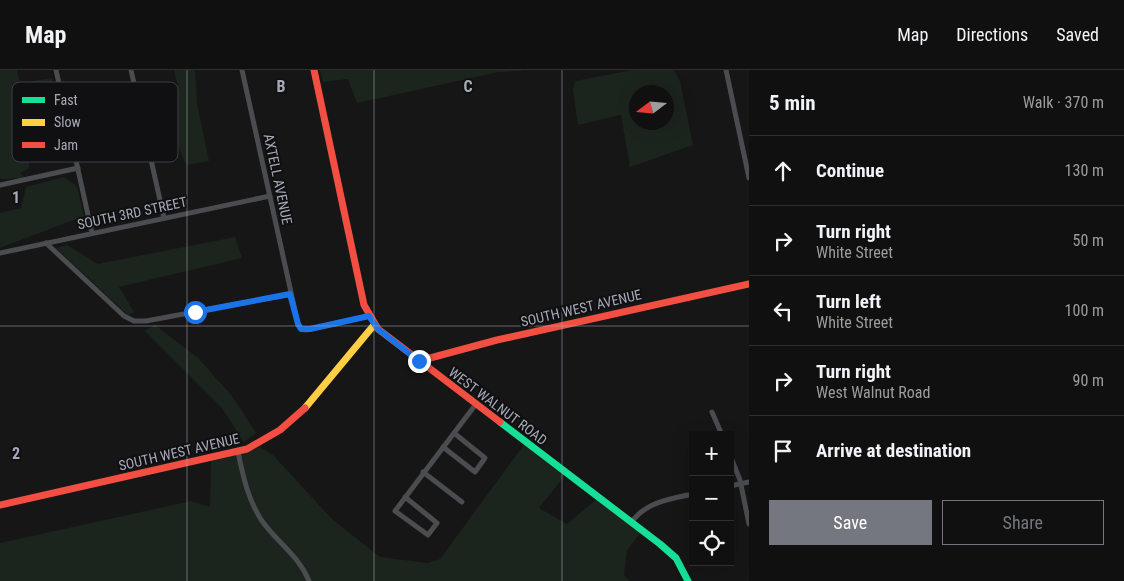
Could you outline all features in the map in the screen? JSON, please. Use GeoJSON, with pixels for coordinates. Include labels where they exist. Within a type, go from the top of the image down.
{"type":"FeatureCollection","features":[{"type":"Feature","properties":{"kind":"street","name":"AXTELL AVENUE"},"geometry":{"type":"LineString","coordinates":[[242,70],[298,324],[304,330],[369,316]]}},
{"type":"Feature","properties":{"kind":"street","name":"WEST WALNUT ROAD"},"geometry":{"type":"LineString","coordinates":[[314,70],[369,316],[374,325],[676,558],[688,581]]}},
{"type":"Feature","properties":{"kind":"street"},"geometry":{"type":"LineString","coordinates":[[726,70],[749,178]]}},
{"type":"Feature","properties":{"kind":"street"},"geometry":{"type":"LineString","coordinates":[[77,162],[92,233]]}},
{"type":"Feature","properties":{"kind":"street"},"geometry":{"type":"LineString","coordinates":[[152,162],[164,218]]}},
{"type":"Feature","properties":{"kind":"street"},"geometry":{"type":"LineString","coordinates":[[0,185],[78,168]]}},
{"type":"Feature","properties":{"kind":"street","name":"SOUTH 3RD STREET"},"geometry":{"type":"LineString","coordinates":[[0,254],[270,196]]}},
{"type":"Feature","properties":{"kind":"street"},"geometry":{"type":"LineString","coordinates":[[46,243],[124,316],[134,321],[146,321],[290,294]]}},
{"type":"Feature","properties":{"kind":"street","name":"SOUTH WEST AVENUE"},"geometry":{"type":"LineString","coordinates":[[419,361],[497,340],[749,284]]}},
{"type":"Feature","properties":{"kind":"street","name":"SOUTH WEST AVENUE"},"geometry":{"type":"LineString","coordinates":[[0,505],[238,452],[280,430],[298,416],[374,325]]}},
{"type":"Feature","properties":{"kind":"street"},"geometry":{"type":"LineString","coordinates":[[405,497],[437,522],[428,535],[395,511],[405,497],[423,472],[476,404]]}},
{"type":"Feature","properties":{"kind":"street"},"geometry":{"type":"LineString","coordinates":[[712,412],[720,431]]}},
{"type":"Feature","properties":{"kind":"street"},"geometry":{"type":"LineString","coordinates":[[443,447],[475,472],[485,458],[454,433]]}},
{"type":"Feature","properties":{"kind":"street"},"geometry":{"type":"LineString","coordinates":[[238,452],[254,508],[263,522],[297,559],[309,581]]}},
{"type":"Feature","properties":{"kind":"street"},"geometry":{"type":"LineString","coordinates":[[734,467],[749,524]]}},
{"type":"Feature","properties":{"kind":"street"},"geometry":{"type":"LineString","coordinates":[[423,472],[462,502]]}},
{"type":"Feature","properties":{"kind":"street"},"geometry":{"type":"LineString","coordinates":[[734,485],[749,482]]}},
{"type":"Feature","properties":{"kind":"street"},"geometry":{"type":"LineString","coordinates":[[631,522],[638,513],[653,504],[689,495]]}},
{"type":"Feature","properties":{"kind":"shaded area"},"geometry":{"type":"Polygon","coordinates":[[[0,70],[17,70],[20,82],[12,82],[12,162],[29,162],[29,168],[20,173],[25,178],[0,179],[0,70]]]}},
{"type":"Feature","properties":{"kind":"shaded area"},"geometry":{"type":"Polygon","coordinates":[[[174,70],[195,70],[197,104],[209,161],[186,165],[178,145],[177,82],[174,70]]]}},
{"type":"Feature","properties":{"kind":"shaded area"},"geometry":{"type":"Polygon","coordinates":[[[320,70],[521,71],[499,72],[357,103],[348,79],[323,82],[320,70]]]}},
{"type":"Feature","properties":{"kind":"shaded area"},"geometry":{"type":"Polygon","coordinates":[[[633,70],[674,70],[680,81],[693,145],[630,167],[621,115],[578,125],[573,90],[575,81],[633,70]]]}},
{"type":"Feature","properties":{"kind":"shaded area"},"geometry":{"type":"Polygon","coordinates":[[[52,78],[53,82],[26,82],[52,78]]]}},
{"type":"Feature","properties":{"kind":"shaded area"},"geometry":{"type":"Polygon","coordinates":[[[64,177],[77,186],[84,216],[0,248],[0,213],[21,208],[26,187],[64,177]]]}},
{"type":"Feature","properties":{"kind":"shaded area"},"geometry":{"type":"Polygon","coordinates":[[[235,237],[242,258],[119,287],[134,312],[128,315],[56,248],[67,245],[98,264],[235,237]]]}},
{"type":"Feature","properties":{"kind":"shaded area"},"geometry":{"type":"Polygon","coordinates":[[[155,325],[198,358],[232,396],[256,433],[244,442],[222,408],[145,331],[155,325]]]}},
{"type":"Feature","properties":{"kind":"shaded area"},"geometry":{"type":"Polygon","coordinates":[[[526,442],[567,473],[539,508],[567,524],[599,497],[642,531],[627,550],[624,575],[630,581],[0,581],[0,543],[191,501],[210,507],[211,458],[260,447],[273,455],[332,519],[380,557],[428,563],[440,559],[526,442]]]}},
{"type":"Feature","properties":{"kind":"traffic: fast"},"geometry":{"type":"LineString","coordinates":[[500,422],[660,544],[676,558],[688,581]]}},
{"type":"Feature","properties":{"kind":"traffic: slow"},"geometry":{"type":"LineString","coordinates":[[305,408],[374,325]]}},
{"type":"Feature","properties":{"kind":"traffic: jam"},"geometry":{"type":"LineString","coordinates":[[314,70],[364,305],[378,329],[500,422]]}},
{"type":"Feature","properties":{"kind":"traffic: jam"},"geometry":{"type":"LineString","coordinates":[[419,361],[497,340],[749,284]]}},
{"type":"Feature","properties":{"kind":"traffic: jam"},"geometry":{"type":"LineString","coordinates":[[0,505],[247,449],[280,430],[305,408]]}},
{"type":"Feature","properties":{"kind":"route"},"geometry":{"type":"LineString","coordinates":[[195,312],[290,294],[301,329],[310,329],[369,316],[378,329],[419,361]]}}]}
